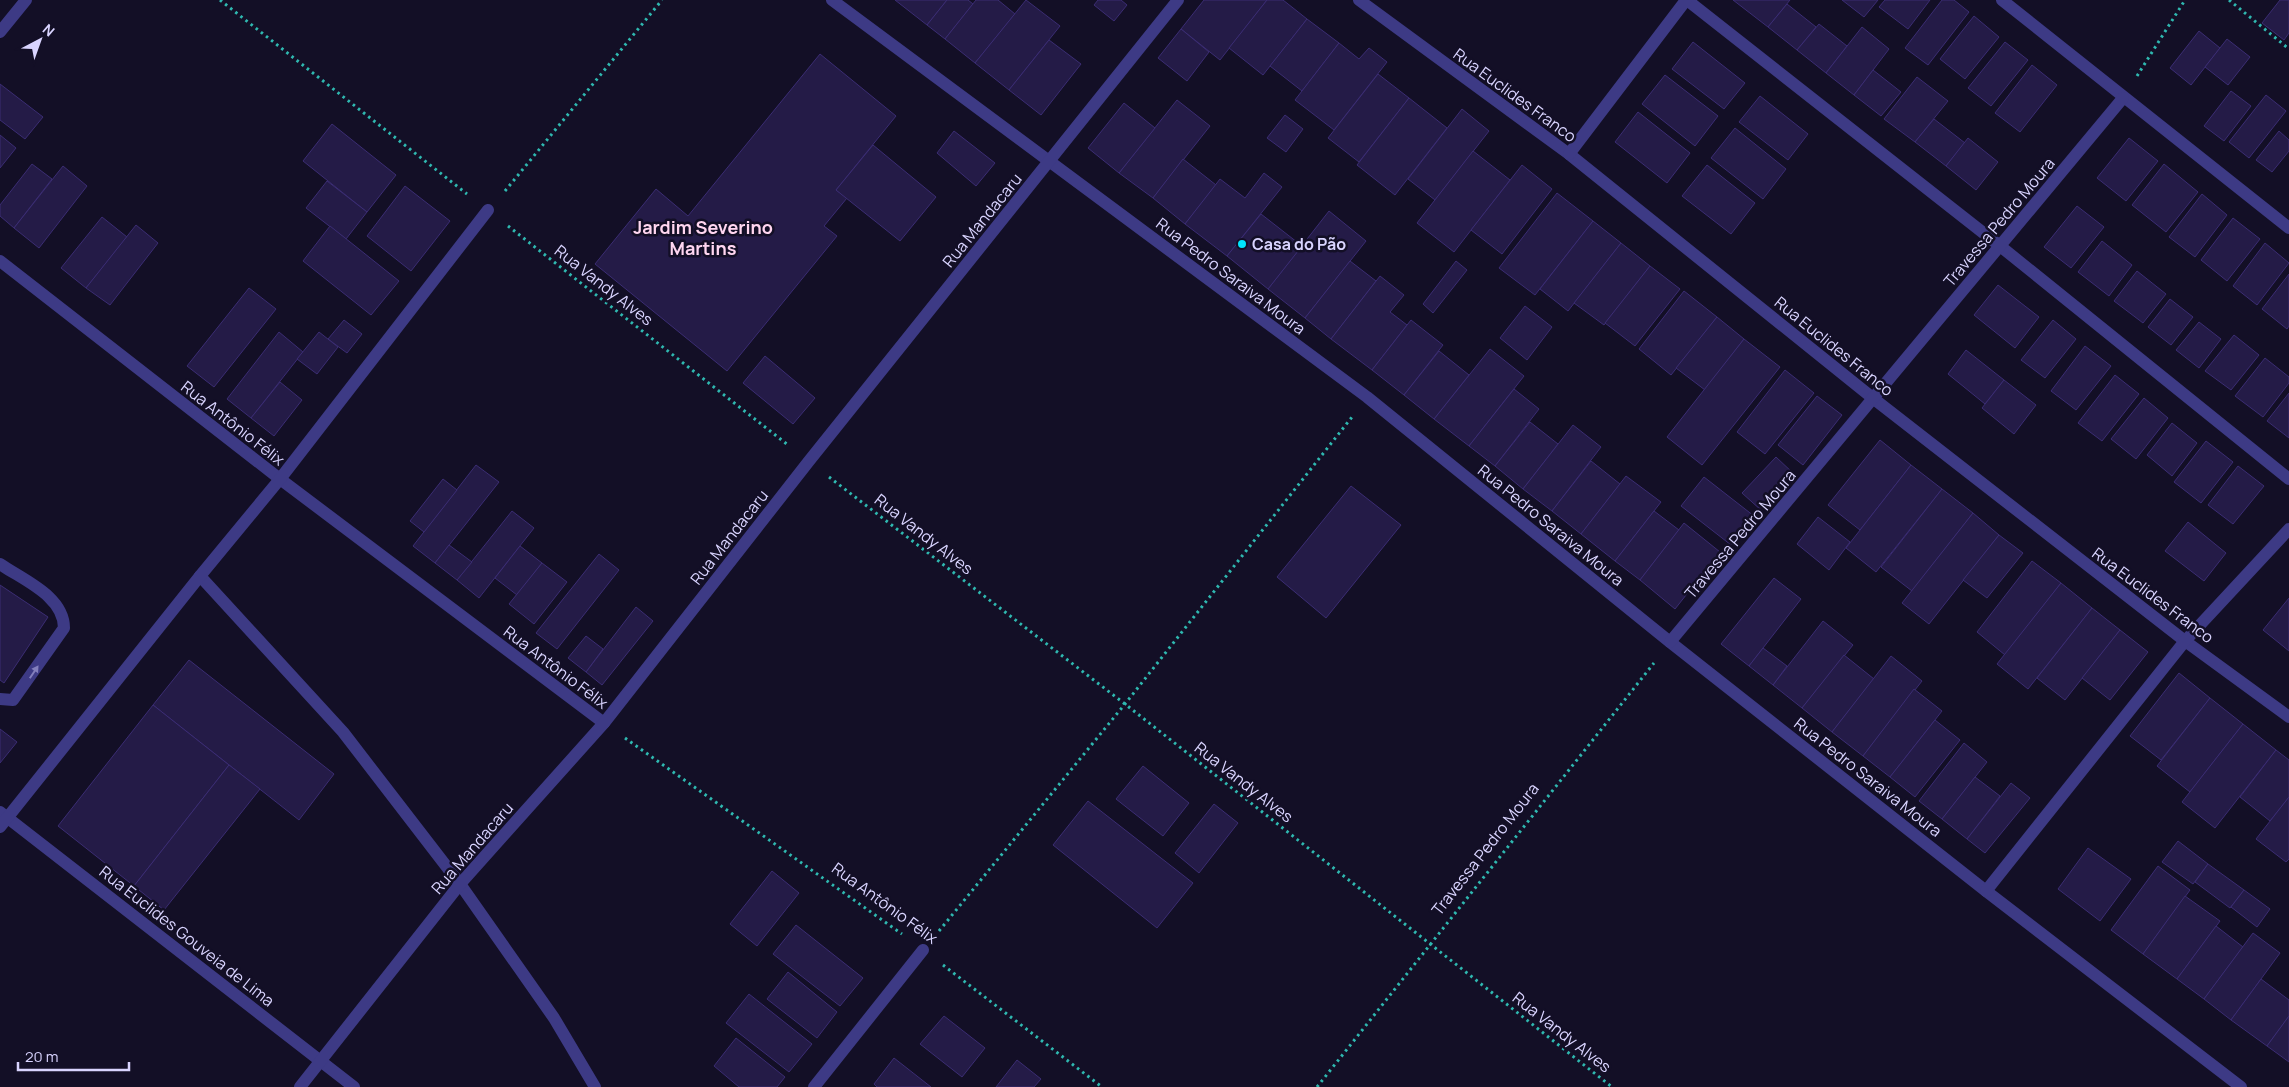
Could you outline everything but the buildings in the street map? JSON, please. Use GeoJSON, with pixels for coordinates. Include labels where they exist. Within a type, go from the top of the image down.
{"type":"FeatureCollection","features":[{"type":"Feature","properties":{"kind":"street"},"geometry":{"type":"LineString","coordinates":[[0,32],[26,0]]}},
{"type":"Feature","properties":{"kind":"street","name":"Rua Pedro Saraiva Moura"},"geometry":{"type":"LineString","coordinates":[[832,0],[1367,397],[1670,642],[1986,891],[2241,1087]]}},
{"type":"Feature","properties":{"kind":"street","name":"Rua Mandacaru"},"geometry":{"type":"LineString","coordinates":[[300,1087],[460,884],[604,723],[809,461],[1178,0]]}},
{"type":"Feature","properties":{"kind":"street","name":"Rua Euclides Franco"},"geometry":{"type":"LineString","coordinates":[[1359,0],[1569,154],[1874,399],[2185,640],[2289,717]]}},
{"type":"Feature","properties":{"kind":"street"},"geometry":{"type":"LineString","coordinates":[[1569,154],[1686,0],[2000,246],[2289,479]]}},
{"type":"Feature","properties":{"kind":"street"},"geometry":{"type":"LineString","coordinates":[[2002,0],[2289,228]]}},
{"type":"Feature","properties":{"kind":"street","name":"Travessa Pedro Moura"},"geometry":{"type":"LineString","coordinates":[[1670,642],[2123,98]]}},
{"type":"Feature","properties":{"kind":"street"},"geometry":{"type":"LineString","coordinates":[[2,819],[280,479],[488,210]]}},
{"type":"Feature","properties":{"kind":"street","name":"Rua Antônio Félix"},"geometry":{"type":"LineString","coordinates":[[0,261],[280,479],[604,723]]}},
{"type":"Feature","properties":{"kind":"street"},"geometry":{"type":"LineString","coordinates":[[1986,891],[2185,640],[2289,529]]}},
{"type":"Feature","properties":{"kind":"street"},"geometry":{"type":"LineString","coordinates":[[0,564],[52,599],[61,610],[64,628],[14,700],[0,699]]}},
{"type":"Feature","properties":{"kind":"street"},"geometry":{"type":"LineString","coordinates":[[200,576],[343,732],[460,884],[554,1018],[595,1087]]}},
{"type":"Feature","properties":{"kind":"street","name":"Rua Euclides Gouveia de Lima"},"geometry":{"type":"LineString","coordinates":[[2,819],[354,1087]]}},
{"type":"Feature","properties":{"kind":"street"},"geometry":{"type":"LineString","coordinates":[[814,1087],[923,950]]}},
{"type":"Feature","properties":{"kind":"path","name":"Rua Vandy Alves"},"geometry":{"type":"LineString","coordinates":[[220,0],[809,461],[1125,704],[1612,1087]]}},
{"type":"Feature","properties":{"kind":"path"},"geometry":{"type":"LineString","coordinates":[[488,210],[662,0]]}},
{"type":"Feature","properties":{"kind":"path"},"geometry":{"type":"LineString","coordinates":[[2123,98],[2185,0]]}},
{"type":"Feature","properties":{"kind":"path"},"geometry":{"type":"LineString","coordinates":[[2229,0],[2289,48]]}},
{"type":"Feature","properties":{"kind":"path"},"geometry":{"type":"LineString","coordinates":[[923,950],[1125,704],[1367,397]]}},
{"type":"Feature","properties":{"kind":"path","name":"Travessa Pedro Moura"},"geometry":{"type":"LineString","coordinates":[[1317,1087],[1670,642]]}},
{"type":"Feature","properties":{"kind":"path","name":"Rua Antônio Félix"},"geometry":{"type":"LineString","coordinates":[[604,723],[923,950],[1102,1087]]}},
{"type":"Feature","properties":{"kind":"place","name":"Casa do Pão"},"geometry":{"type":"Point","coordinates":[1242,244]}},
{"type":"Feature","properties":{"kind":"district","name":"Jardim Severino Martins"},"geometry":{"type":"Point","coordinates":[703,237]}}]}
